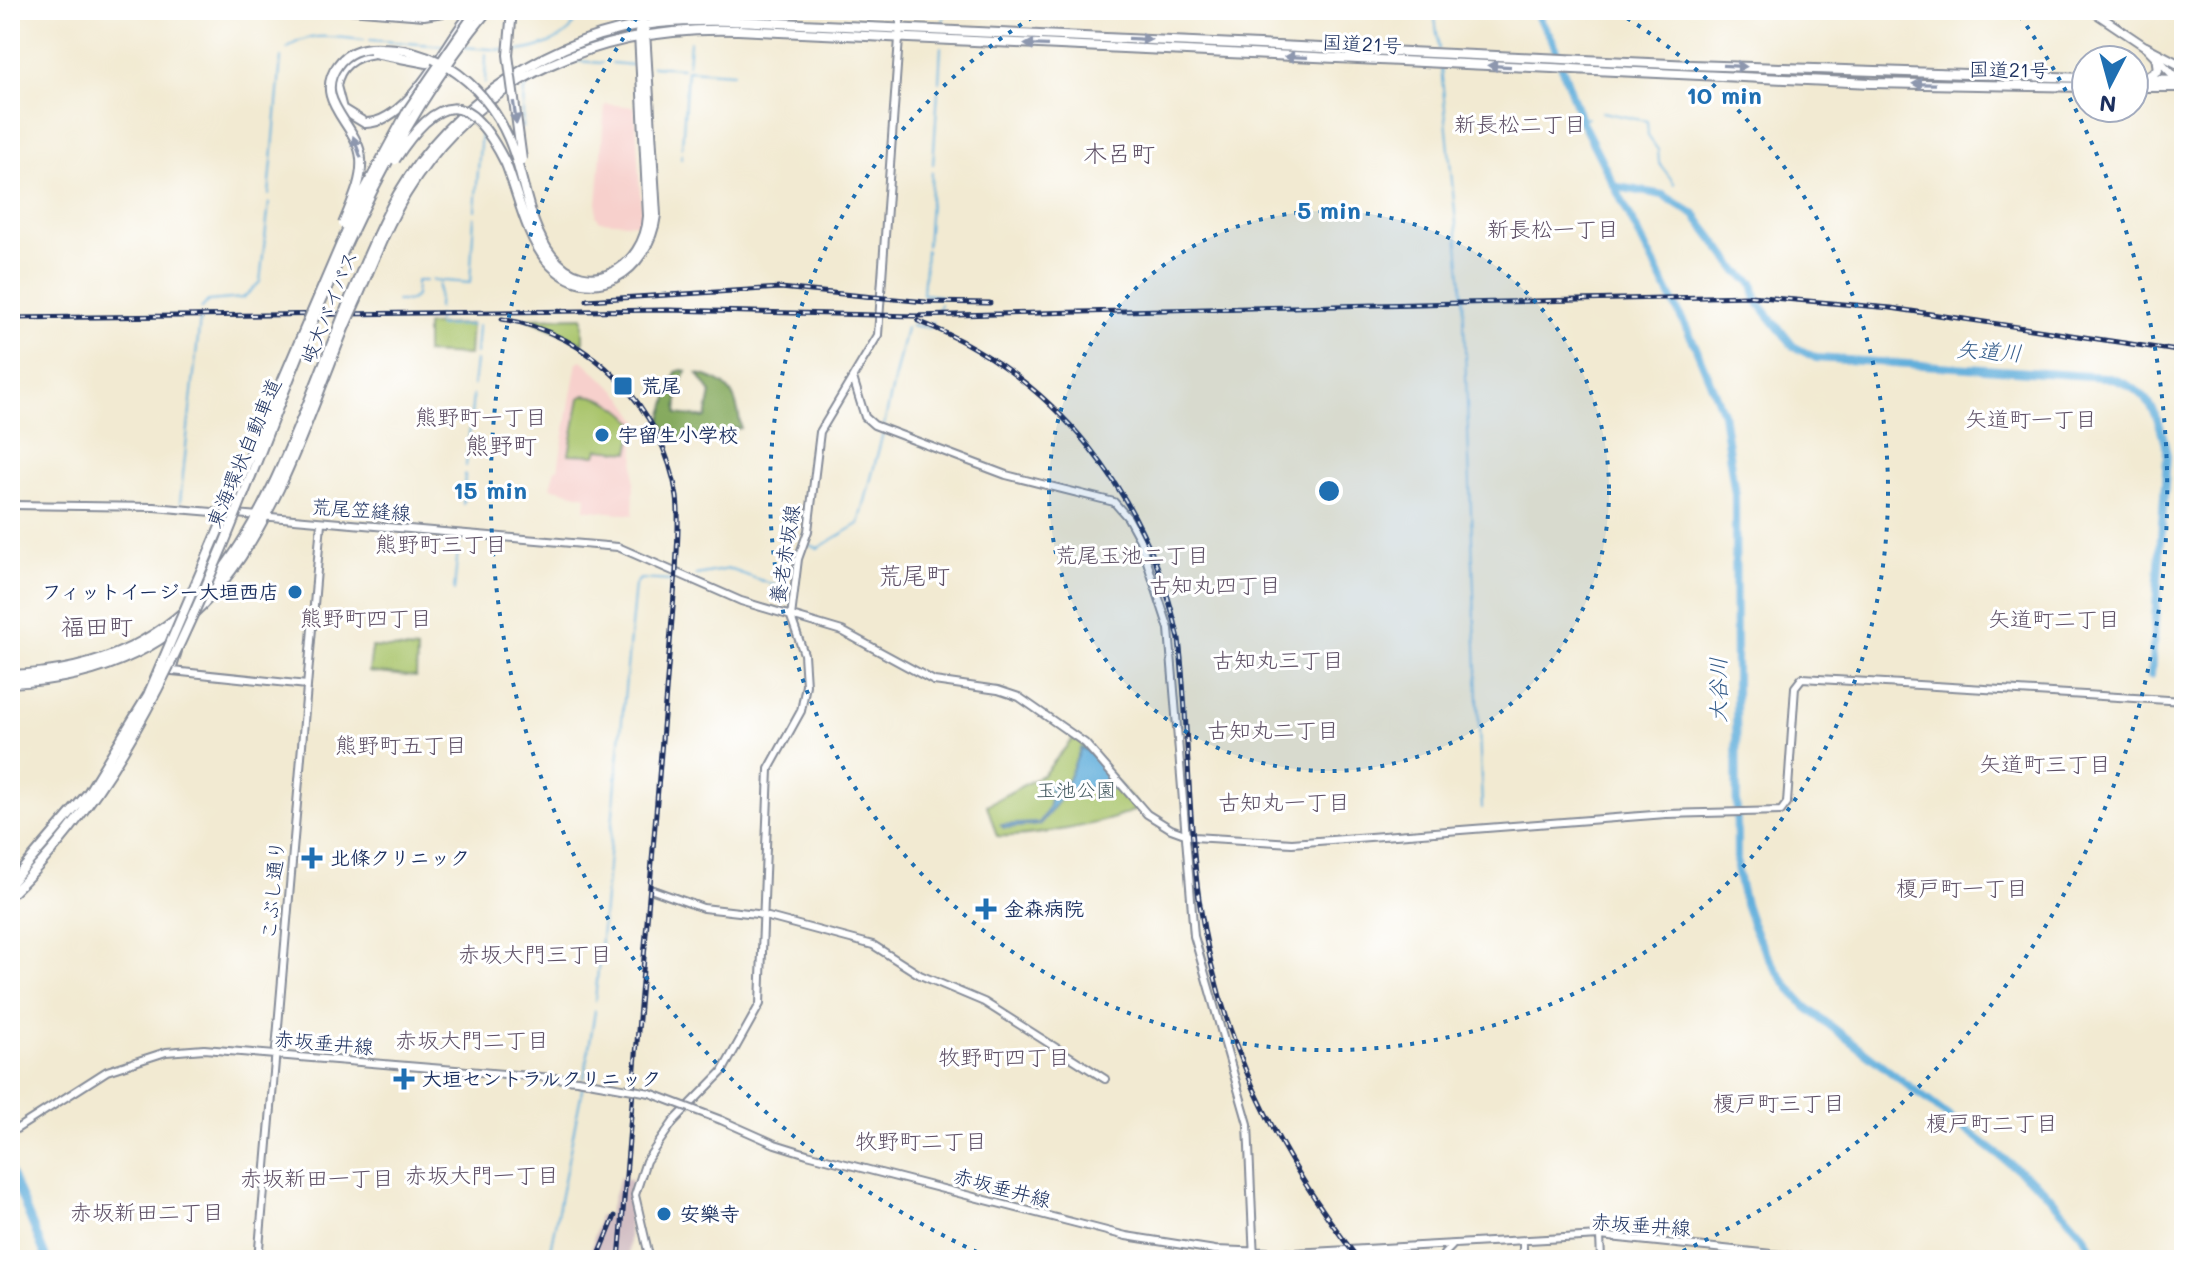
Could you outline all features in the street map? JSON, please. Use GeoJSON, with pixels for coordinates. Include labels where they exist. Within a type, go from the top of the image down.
{"type":"FeatureCollection","features":[{"type":"Feature","properties":{"kind":"highway"},"geometry":{"type":"LineString","coordinates":[[476,10],[449,42],[440,55],[431,68],[422,81],[409,99],[394,114],[379,122],[358,121],[347,114],[337,98],[338,75],[357,57],[395,54],[429,64],[438,68],[447,72],[482,102],[499,130],[514,162],[533,224]]}},
{"type":"Feature","properties":{"kind":"highway","name":"東海環状自動車道"},"geometry":{"type":"LineString","coordinates":[[10,884],[88,793],[148,695],[191,602],[344,234],[391,139],[476,10]]}},
{"type":"Feature","properties":{"kind":"highway","name":"東海環状自動車道"},"geometry":{"type":"LineString","coordinates":[[10,895],[93,799],[156,697],[191,622],[369,199],[414,115],[488,10]]}},
{"type":"Feature","properties":{"kind":"highway"},"geometry":{"type":"LineString","coordinates":[[512,10],[508,32],[514,162]]}},
{"type":"Feature","properties":{"kind":"highway","name":"国道21号"},"geometry":{"type":"LineString","coordinates":[[642,31],[713,21],[2070,77]]}},
{"type":"Feature","properties":{"kind":"highway","name":"国道21号"},"geometry":{"type":"LineString","coordinates":[[642,31],[713,29],[1871,83],[2070,87]]}},
{"type":"Feature","properties":{"kind":"highway"},"geometry":{"type":"LineString","coordinates":[[305,325],[361,173],[357,142],[331,98],[332,76],[344,58],[364,49],[386,48],[420,54],[449,67],[478,90],[494,109],[533,224],[550,254],[578,274],[596,276],[613,272],[628,263],[640,250],[648,216],[642,31]]}},
{"type":"Feature","properties":{"kind":"highway","name":"岐大バイパス"},"geometry":{"type":"LineString","coordinates":[[10,683],[51,680],[99,668],[138,652],[184,616],[229,572],[263,518],[399,192],[449,127],[491,93],[545,58],[583,41],[642,31]]}},
{"type":"Feature","properties":{"kind":"highway"},"geometry":{"type":"LineString","coordinates":[[2150,49],[2184,67]]}},
{"type":"Feature","properties":{"kind":"highway"},"geometry":{"type":"LineString","coordinates":[[2150,75],[2159,68],[2156,56]]}},
{"type":"Feature","properties":{"kind":"highway"},"geometry":{"type":"LineString","coordinates":[[2150,80],[2183,84]]}},
{"type":"Feature","properties":{"kind":"highway"},"geometry":{"type":"LineString","coordinates":[[2150,86],[2183,84]]}},
{"type":"Feature","properties":{"kind":"highway"},"geometry":{"type":"LineString","coordinates":[[329,288],[382,182],[427,117],[448,109],[470,113],[514,162]]}},
{"type":"Feature","properties":{"kind":"highway","name":"岐大バイパス"},"geometry":{"type":"LineString","coordinates":[[10,675],[51,672],[96,661],[173,625]]}},
{"type":"Feature","properties":{"kind":"main road"},"geometry":{"type":"LineString","coordinates":[[642,31],[643,10]]}},
{"type":"Feature","properties":{"kind":"main road"},"geometry":{"type":"LineString","coordinates":[[2091,10],[2142,44]]}},
{"type":"Feature","properties":{"kind":"main road"},"geometry":{"type":"LineString","coordinates":[[2150,51],[2183,84]]}},
{"type":"Feature","properties":{"kind":"street"},"geometry":{"type":"LineString","coordinates":[[349,10],[424,16],[463,10]]}},
{"type":"Feature","properties":{"kind":"street","name":"養老赤坂線"},"geometry":{"type":"LineString","coordinates":[[650,1260],[636,1203],[639,1179],[652,1150],[674,1121],[722,1072],[756,1015],[762,992],[769,769],[801,711],[806,685],[804,654],[791,617],[798,559],[808,531],[820,432],[875,342],[880,324],[901,10]]}},
{"type":"Feature","properties":{"kind":"street"},"geometry":{"type":"LineString","coordinates":[[853,378],[865,417],[874,425],[1006,475],[1111,501],[1128,518],[1153,574],[1169,629],[1184,834],[1200,967],[1248,1124],[1254,1256]]}},
{"type":"Feature","properties":{"kind":"street","name":"荒尾笠縫線"},"geometry":{"type":"LineString","coordinates":[[10,505],[154,507],[618,547],[741,601],[852,635],[934,681],[1019,697],[1085,743],[1147,814],[1184,834]]}},
{"type":"Feature","properties":{"kind":"street","name":"こぶし通り"},"geometry":{"type":"LineString","coordinates":[[258,1260],[321,523]]}},
{"type":"Feature","properties":{"kind":"street"},"geometry":{"type":"LineString","coordinates":[[173,625],[178,648],[172,671],[307,685]]}},
{"type":"Feature","properties":{"kind":"street"},"geometry":{"type":"LineString","coordinates":[[1184,834],[1292,843],[1785,809],[1795,687],[1802,678],[2184,701]]}},
{"type":"Feature","properties":{"kind":"street"},"geometry":{"type":"LineString","coordinates":[[653,890],[714,910],[764,915],[880,948],[920,975],[984,1002],[1105,1079]]}},
{"type":"Feature","properties":{"kind":"street","name":"赤坂垂井線"},"geometry":{"type":"LineString","coordinates":[[10,1133],[107,1071],[166,1052],[204,1049],[577,1080],[650,1093],[807,1154],[1126,1236],[1254,1256],[1600,1236],[1830,1260]]}},
{"type":"Feature","properties":{"kind":"street"},"geometry":{"type":"LineString","coordinates":[[1600,1236],[1601,1260]]}},
{"type":"Feature","properties":{"kind":"street"},"geometry":{"type":"LineString","coordinates":[[1523,1241],[1523,1260]]}},
{"type":"Feature","properties":{"kind":"street"},"geometry":{"type":"LineString","coordinates":[[1444,1260],[1444,1254],[1452,1246]]}},
{"type":"Feature","properties":{"kind":"shaded area"},"geometry":{"type":"Polygon","coordinates":[[[605,104],[635,107],[642,224],[600,221],[596,216],[605,104]]]}},
{"type":"Feature","properties":{"kind":"shaded area","name":"宇留生小学校"},"geometry":{"type":"Polygon","coordinates":[[[582,360],[623,397],[645,430],[635,441],[633,515],[585,509],[586,496],[550,487],[555,469],[558,469],[577,362],[582,360]]]}},
{"type":"Feature","properties":{"kind":"shaded area"},"geometry":{"type":"Polygon","coordinates":[[[620,1177],[632,1180],[628,1260],[578,1260],[578,1255],[591,1250],[599,1215],[607,1217],[620,1177]]]}},
{"type":"Feature","properties":{"kind":"green space"},"geometry":{"type":"Polygon","coordinates":[[[583,317],[583,343],[531,320],[531,318],[583,317]]]}},
{"type":"Feature","properties":{"kind":"green space"},"geometry":{"type":"Polygon","coordinates":[[[471,324],[469,355],[426,353],[426,325],[471,324]]]}},
{"type":"Feature","properties":{"kind":"green space"},"geometry":{"type":"Polygon","coordinates":[[[687,371],[679,385],[677,414],[706,418],[711,393],[698,374],[718,381],[734,399],[741,428],[731,429],[722,444],[710,439],[672,437],[661,421],[676,372],[687,371]]]}},
{"type":"Feature","properties":{"kind":"green space"},"geometry":{"type":"Polygon","coordinates":[[[585,395],[612,404],[635,423],[629,452],[598,449],[596,455],[569,454],[580,398],[585,395]]]}},
{"type":"Feature","properties":{"kind":"green space"},"geometry":{"type":"Polygon","coordinates":[[[372,647],[417,650],[416,677],[369,672],[372,647]]]}},
{"type":"Feature","properties":{"kind":"green space","name":"玉池公園"},"geometry":{"type":"Polygon","coordinates":[[[1075,736],[1139,807],[1112,819],[1071,828],[997,836],[987,805],[1044,774],[1075,736]]]}},
{"type":"Feature","properties":{"kind":"water"},"geometry":{"type":"Polygon","coordinates":[[[1081,748],[1089,752],[1124,791],[1096,786],[1064,794],[1040,825],[1004,828],[1001,825],[1039,823],[1048,807],[1051,791],[1038,784],[1067,782],[1081,748]]]}},
{"type":"Feature","properties":{"kind":"waterway"},"geometry":{"type":"LineString","coordinates":[[511,51],[534,48],[560,38],[572,27],[575,10]]}},
{"type":"Feature","properties":{"kind":"waterway"},"geometry":{"type":"LineString","coordinates":[[943,23],[944,10]]}},
{"type":"Feature","properties":{"kind":"waterway"},"geometry":{"type":"LineString","coordinates":[[1434,10],[1439,49]]}},
{"type":"Feature","properties":{"kind":"waterway","name":"大谷川"},"geometry":{"type":"LineString","coordinates":[[1534,10],[1552,39],[1581,120],[1694,343],[1723,413],[1735,494],[1737,867],[1746,906],[1760,943],[1780,976],[1806,1007],[2043,1189],[2082,1233],[2098,1260]]}},
{"type":"Feature","properties":{"kind":"waterway"},"geometry":{"type":"LineString","coordinates":[[287,49],[313,37],[364,40]]}},
{"type":"Feature","properties":{"kind":"waterway"},"geometry":{"type":"LineString","coordinates":[[370,40],[445,46]]}},
{"type":"Feature","properties":{"kind":"waterway"},"geometry":{"type":"LineString","coordinates":[[688,65],[690,42]]}},
{"type":"Feature","properties":{"kind":"waterway"},"geometry":{"type":"LineString","coordinates":[[463,47],[504,50]]}},
{"type":"Feature","properties":{"kind":"waterway"},"geometry":{"type":"LineString","coordinates":[[939,82],[941,47]]}},
{"type":"Feature","properties":{"kind":"waterway"},"geometry":{"type":"LineString","coordinates":[[485,83],[486,54]]}},
{"type":"Feature","properties":{"kind":"waterway"},"geometry":{"type":"LineString","coordinates":[[269,195],[281,58]]}},
{"type":"Feature","properties":{"kind":"waterway"},"geometry":{"type":"LineString","coordinates":[[522,128],[524,91],[529,84],[576,61],[602,63]]}},
{"type":"Feature","properties":{"kind":"waterway"},"geometry":{"type":"LineString","coordinates":[[612,63],[633,65]]}},
{"type":"Feature","properties":{"kind":"waterway"},"geometry":{"type":"LineString","coordinates":[[652,66],[682,68]]}},
{"type":"Feature","properties":{"kind":"waterway"},"geometry":{"type":"LineString","coordinates":[[1441,67],[1463,296],[1482,808]]}},
{"type":"Feature","properties":{"kind":"waterway"},"geometry":{"type":"LineString","coordinates":[[682,148],[687,70],[733,73]]}},
{"type":"Feature","properties":{"kind":"waterway"},"geometry":{"type":"LineString","coordinates":[[933,165],[938,91]]}},
{"type":"Feature","properties":{"kind":"waterway"},"geometry":{"type":"LineString","coordinates":[[1602,112],[1647,121],[1648,136],[1658,150],[1659,163],[1675,184]]}},
{"type":"Feature","properties":{"kind":"waterway","name":"大谷川"},"geometry":{"type":"LineString","coordinates":[[1581,120],[1588,118]]}},
{"type":"Feature","properties":{"kind":"waterway"},"geometry":{"type":"LineString","coordinates":[[475,210],[481,131]]}},
{"type":"Feature","properties":{"kind":"waterway"},"geometry":{"type":"LineString","coordinates":[[681,159],[682,153]]}},
{"type":"Feature","properties":{"kind":"waterway"},"geometry":{"type":"LineString","coordinates":[[927,246],[932,172]]}},
{"type":"Feature","properties":{"kind":"waterway","name":"矢道川"},"geometry":{"type":"LineString","coordinates":[[1618,187],[1663,195],[1695,215],[1739,273],[1753,283],[1757,301],[1793,346],[1816,358],[2105,377],[2120,381],[2142,395],[2161,428],[2167,456],[2151,675]]}},
{"type":"Feature","properties":{"kind":"waterway"},"geometry":{"type":"LineString","coordinates":[[201,309],[208,301],[243,298],[260,282],[269,203]]}},
{"type":"Feature","properties":{"kind":"waterway"},"geometry":{"type":"LineString","coordinates":[[432,280],[470,283],[474,217]]}},
{"type":"Feature","properties":{"kind":"waterway"},"geometry":{"type":"LineString","coordinates":[[926,250],[923,294],[940,296]]}},
{"type":"Feature","properties":{"kind":"waterway"},"geometry":{"type":"LineString","coordinates":[[396,301],[409,301],[416,296],[416,281],[426,281]]}},
{"type":"Feature","properties":{"kind":"waterway"},"geometry":{"type":"LineString","coordinates":[[438,308],[439,284]]}},
{"type":"Feature","properties":{"kind":"waterway"},"geometry":{"type":"LineString","coordinates":[[939,309],[940,304]]}},
{"type":"Feature","properties":{"kind":"waterway"},"geometry":{"type":"LineString","coordinates":[[438,316],[438,321]]}},
{"type":"Feature","properties":{"kind":"waterway"},"geometry":{"type":"LineString","coordinates":[[180,502],[200,319]]}},
{"type":"Feature","properties":{"kind":"waterway"},"geometry":{"type":"LineString","coordinates":[[438,326],[472,325]]}},
{"type":"Feature","properties":{"kind":"waterway"},"geometry":{"type":"LineString","coordinates":[[910,325],[930,328]]}},
{"type":"Feature","properties":{"kind":"waterway"},"geometry":{"type":"LineString","coordinates":[[476,354],[478,326]]}},
{"type":"Feature","properties":{"kind":"waterway"},"geometry":{"type":"LineString","coordinates":[[884,425],[906,328]]}},
{"type":"Feature","properties":{"kind":"waterway"},"geometry":{"type":"LineString","coordinates":[[473,386],[476,361]]}},
{"type":"Feature","properties":{"kind":"waterway"},"geometry":{"type":"LineString","coordinates":[[466,466],[473,395]]}},
{"type":"Feature","properties":{"kind":"waterway"},"geometry":{"type":"LineString","coordinates":[[807,544],[818,548],[859,524],[883,433]]}},
{"type":"Feature","properties":{"kind":"waterway"},"geometry":{"type":"LineString","coordinates":[[463,504],[465,474]]}},
{"type":"Feature","properties":{"kind":"waterway"},"geometry":{"type":"LineString","coordinates":[[454,591],[459,537]]}},
{"type":"Feature","properties":{"kind":"waterway"},"geometry":{"type":"LineString","coordinates":[[696,575],[729,569],[791,591]]}},
{"type":"Feature","properties":{"kind":"waterway"},"geometry":{"type":"LineString","coordinates":[[595,1001],[635,585],[640,579],[672,581]]}},
{"type":"Feature","properties":{"kind":"waterway"},"geometry":{"type":"LineString","coordinates":[[584,1078],[595,1011]]}},
{"type":"Feature","properties":{"kind":"waterway"},"geometry":{"type":"LineString","coordinates":[[548,1260],[583,1085]]}},
{"type":"Feature","properties":{"kind":"waterway"},"geometry":{"type":"LineString","coordinates":[[10,1170],[47,1260]]}},
{"type":"Feature","properties":{"kind":"railway"},"geometry":{"type":"LineString","coordinates":[[587,300],[780,288],[926,302],[990,303]]}},
{"type":"Feature","properties":{"kind":"railway"},"geometry":{"type":"LineString","coordinates":[[10,318],[668,310],[915,316],[1749,296],[1891,308],[2184,352]]}},
{"type":"Feature","properties":{"kind":"railway"},"geometry":{"type":"LineString","coordinates":[[502,319],[535,327],[565,340],[593,358],[618,380],[639,405],[656,433],[669,464],[677,497],[676,571],[619,1260]]}},
{"type":"Feature","properties":{"kind":"railway"},"geometry":{"type":"LineString","coordinates":[[918,321],[968,345],[1013,374],[1053,408],[1089,447],[1119,490],[1144,536],[1164,586],[1179,639],[1195,867],[1208,950],[1220,999],[1236,1045],[1276,1134],[1301,1177],[1359,1260]]}},
{"type":"Feature","properties":{"kind":"railway"},"geometry":{"type":"LineString","coordinates":[[597,1260],[615,1216]]}},
{"type":"Feature","properties":{"kind":"place","name":"荒尾"},"geometry":{"type":"Point","coordinates":[623,386]}},
{"type":"Feature","properties":{"kind":"place","name":"宇留生小学校"},"geometry":{"type":"Point","coordinates":[602,435]}},
{"type":"Feature","properties":{"kind":"place","name":"フィットイージー大垣西店"},"geometry":{"type":"Point","coordinates":[295,592]}},
{"type":"Feature","properties":{"kind":"place","name":"北條クリニック"},"geometry":{"type":"Point","coordinates":[312,858]}},
{"type":"Feature","properties":{"kind":"place","name":"金森病院"},"geometry":{"type":"Point","coordinates":[986,909]}},
{"type":"Feature","properties":{"kind":"place","name":"大垣セントラルクリニック"},"geometry":{"type":"Point","coordinates":[404,1079]}},
{"type":"Feature","properties":{"kind":"place","name":"安樂寺"},"geometry":{"type":"Point","coordinates":[664,1214]}},
{"type":"Feature","properties":{"kind":"district","name":"新長松二丁目"},"geometry":{"type":"Point","coordinates":[1520,124]}},
{"type":"Feature","properties":{"kind":"district","name":"木呂町"},"geometry":{"type":"Point","coordinates":[1119,154]}},
{"type":"Feature","properties":{"kind":"district","name":"新長松一丁目"},"geometry":{"type":"Point","coordinates":[1553,229]}},
{"type":"Feature","properties":{"kind":"district","name":"熊野町一丁目"},"geometry":{"type":"Point","coordinates":[481,417]}},
{"type":"Feature","properties":{"kind":"district","name":"矢道町一丁目"},"geometry":{"type":"Point","coordinates":[2031,419]}},
{"type":"Feature","properties":{"kind":"district","name":"熊野町"},"geometry":{"type":"Point","coordinates":[501,446]}},
{"type":"Feature","properties":{"kind":"district","name":"熊野町三丁目"},"geometry":{"type":"Point","coordinates":[441,544]}},
{"type":"Feature","properties":{"kind":"district","name":"荒尾玉池二丁目"},"geometry":{"type":"Point","coordinates":[1132,555]}},
{"type":"Feature","properties":{"kind":"district","name":"荒尾町"},"geometry":{"type":"Point","coordinates":[914,576]}},
{"type":"Feature","properties":{"kind":"district","name":"古知丸四丁目"},"geometry":{"type":"Point","coordinates":[1215,585]}},
{"type":"Feature","properties":{"kind":"district","name":"熊野町四丁目"},"geometry":{"type":"Point","coordinates":[366,618]}},
{"type":"Feature","properties":{"kind":"district","name":"矢道町二丁目"},"geometry":{"type":"Point","coordinates":[2054,619]}},
{"type":"Feature","properties":{"kind":"district","name":"福田町"},"geometry":{"type":"Point","coordinates":[97,627]}},
{"type":"Feature","properties":{"kind":"district","name":"古知丸三丁目"},"geometry":{"type":"Point","coordinates":[1278,660]}},
{"type":"Feature","properties":{"kind":"district","name":"古知丸二丁目"},"geometry":{"type":"Point","coordinates":[1273,730]}},
{"type":"Feature","properties":{"kind":"district","name":"熊野町五丁目"},"geometry":{"type":"Point","coordinates":[401,745]}},
{"type":"Feature","properties":{"kind":"district","name":"矢道町三丁目"},"geometry":{"type":"Point","coordinates":[2045,764]}},
{"type":"Feature","properties":{"kind":"district","name":"古知丸一丁目"},"geometry":{"type":"Point","coordinates":[1284,802]}},
{"type":"Feature","properties":{"kind":"district","name":"榎戸町一丁目"},"geometry":{"type":"Point","coordinates":[1962,888]}},
{"type":"Feature","properties":{"kind":"district","name":"赤坂大門三丁目"},"geometry":{"type":"Point","coordinates":[535,954]}},
{"type":"Feature","properties":{"kind":"district","name":"赤坂大門二丁目"},"geometry":{"type":"Point","coordinates":[472,1040]}},
{"type":"Feature","properties":{"kind":"district","name":"牧野町四丁目"},"geometry":{"type":"Point","coordinates":[1004,1057]}},
{"type":"Feature","properties":{"kind":"district","name":"榎戸町三丁目"},"geometry":{"type":"Point","coordinates":[1779,1103]}},
{"type":"Feature","properties":{"kind":"district","name":"榎戸町二丁目"},"geometry":{"type":"Point","coordinates":[1992,1123]}},
{"type":"Feature","properties":{"kind":"district","name":"牧野町二丁目"},"geometry":{"type":"Point","coordinates":[921,1141]}},
{"type":"Feature","properties":{"kind":"district","name":"赤坂大門一丁目"},"geometry":{"type":"Point","coordinates":[482,1175]}},
{"type":"Feature","properties":{"kind":"district","name":"赤坂新田一丁目"},"geometry":{"type":"Point","coordinates":[317,1178]}},
{"type":"Feature","properties":{"kind":"district","name":"赤坂新田二丁目"},"geometry":{"type":"Point","coordinates":[147,1212]}}]}
